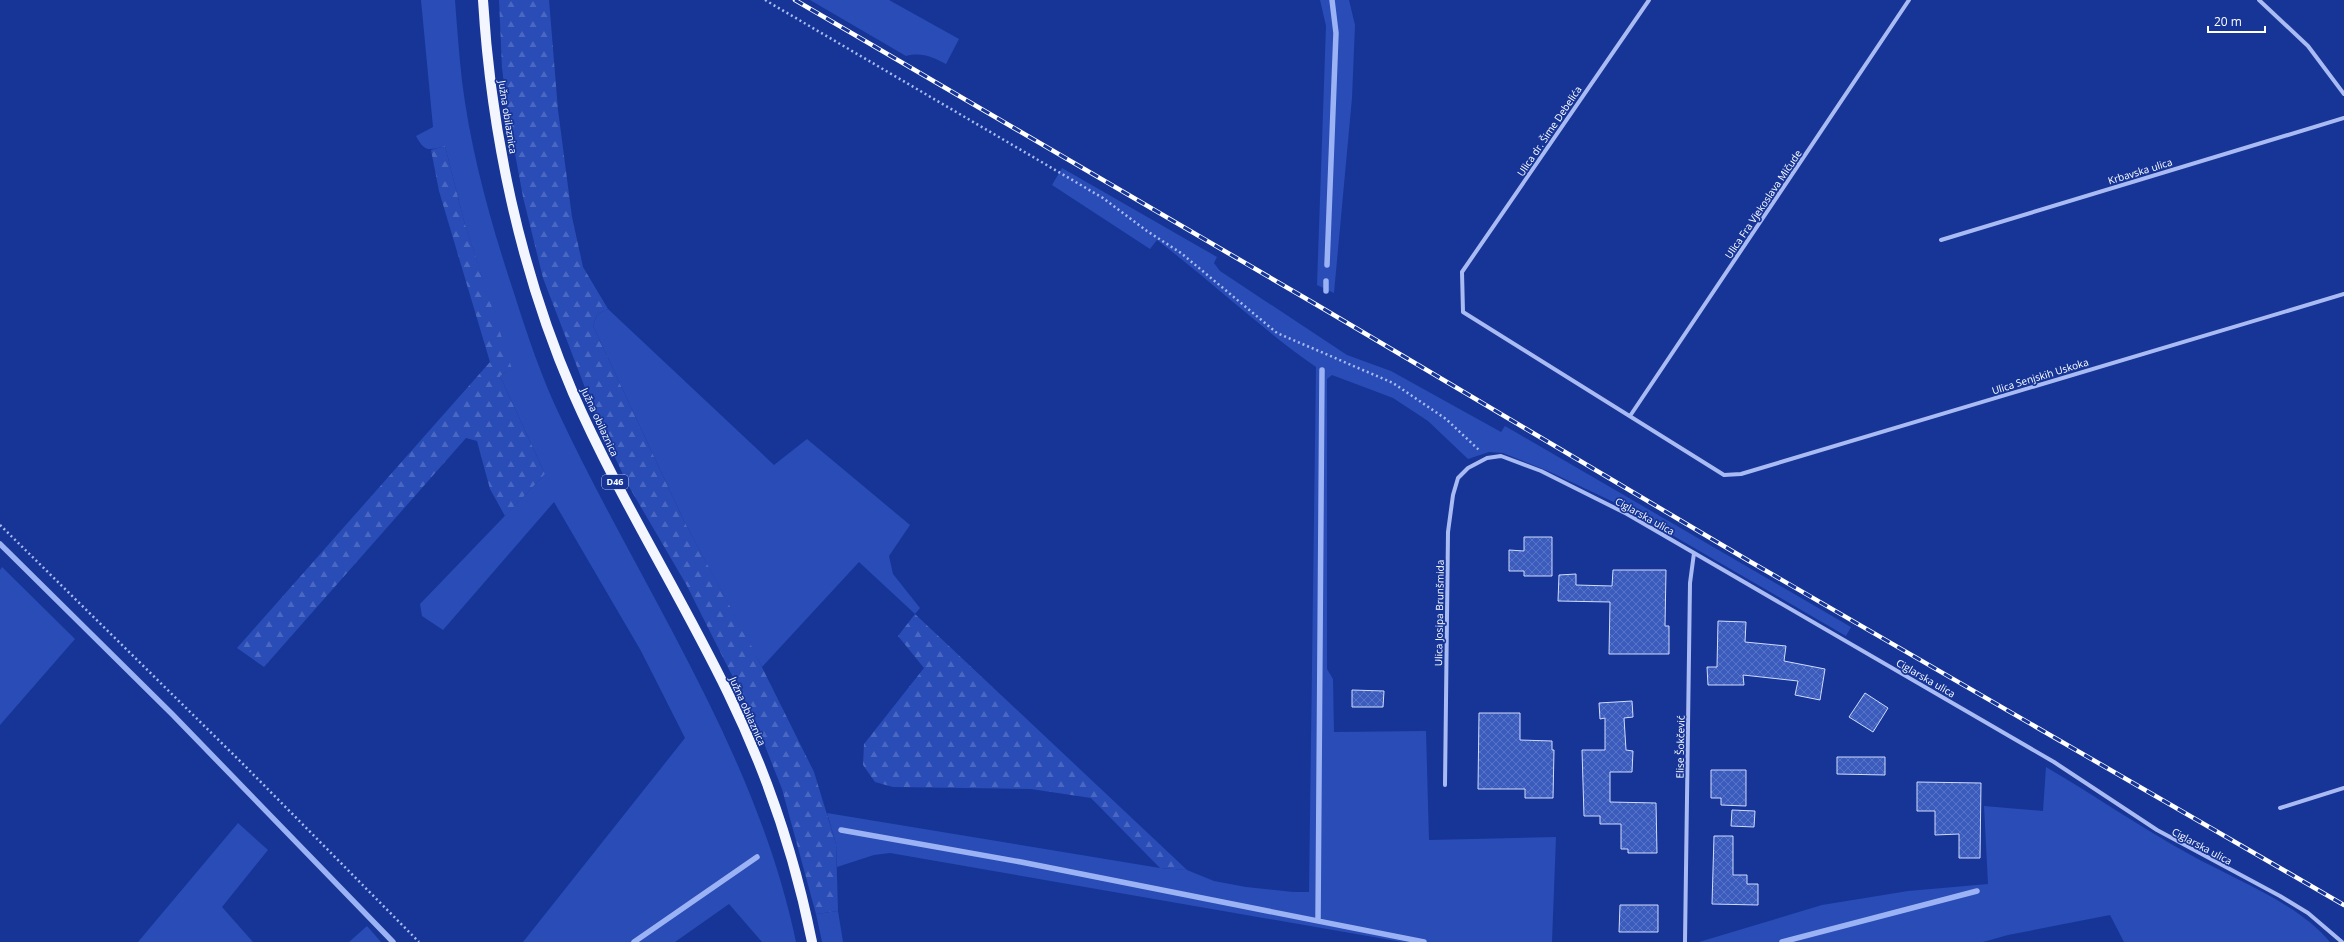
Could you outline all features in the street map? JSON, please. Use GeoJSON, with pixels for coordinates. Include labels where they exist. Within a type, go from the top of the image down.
{"type":"FeatureCollection","features":[{"type":"Feature","properties":{"kind":"main road","name":"Južna obilaznica"},"geometry":{"type":"LineString","coordinates":[[483,0],[491,89],[502,159],[518,226],[541,307],[572,391],[613,477],[728,692],[747,733],[781,828],[797,879],[812,942]]}},
{"type":"Feature","properties":{"kind":"street","name":"Ulica dr. Šime Debelića"},"geometry":{"type":"LineString","coordinates":[[1462,272],[1649,0]]}},
{"type":"Feature","properties":{"kind":"street","name":"Ulica Fra Vjekoslava Mičude"},"geometry":{"type":"LineString","coordinates":[[1630,416],[1909,0]]}},
{"type":"Feature","properties":{"kind":"street"},"geometry":{"type":"LineString","coordinates":[[2259,0],[2308,46],[2344,94]]}},
{"type":"Feature","properties":{"kind":"street","name":"Krbavska ulica"},"geometry":{"type":"LineString","coordinates":[[1941,240],[2344,118]]}},
{"type":"Feature","properties":{"kind":"street","name":"Ulica Senjskih Uskoka"},"geometry":{"type":"LineString","coordinates":[[1462,272],[1463,312],[1724,475],[1741,474],[2344,294]]}},
{"type":"Feature","properties":{"kind":"street","name":"Ciglarska ulica"},"geometry":{"type":"LineString","coordinates":[[1487,458],[1501,456],[1541,471],[1627,514],[2054,762],[2157,830],[2280,896],[2308,913],[2342,942]]}},
{"type":"Feature","properties":{"kind":"street","name":"Ulica Josipa Brunšmida"},"geometry":{"type":"LineString","coordinates":[[1445,785],[1448,532],[1453,495],[1458,478],[1468,468],[1487,458]]}},
{"type":"Feature","properties":{"kind":"street","name":"Elise Šokčević"},"geometry":{"type":"LineString","coordinates":[[1685,942],[1690,583],[1694,552]]}},
{"type":"Feature","properties":{"kind":"street"},"geometry":{"type":"LineString","coordinates":[[2280,808],[2344,788]]}},
{"type":"Feature","properties":{"kind":"path"},"geometry":{"type":"LineString","coordinates":[[764,0],[1103,198],[1147,231],[1182,253],[1277,333],[1393,383],[1446,419],[1487,458]]}},
{"type":"Feature","properties":{"kind":"path"},"geometry":{"type":"LineString","coordinates":[[0,524],[242,763],[419,942]]}},
{"type":"Feature","properties":{"kind":"green space"},"geometry":{"type":"Polygon","coordinates":[[[421,0],[455,0],[462,81],[476,162],[497,241],[535,355],[553,401],[592,481],[694,673],[725,738],[754,804],[778,872],[796,942],[762,942],[729,904],[675,942],[523,942],[685,738],[641,651],[554,502],[443,630],[422,616],[420,604],[545,474],[500,376],[511,369],[464,221],[445,146],[435,149],[425,148],[416,136],[433,127],[421,0]]]}},
{"type":"Feature","properties":{"kind":"green space"},"geometry":{"type":"Polygon","coordinates":[[[499,0],[549,0],[558,110],[572,217],[583,267],[608,309],[597,314],[593,326],[685,523],[753,649],[814,772],[836,844],[838,911],[816,914],[782,789],[756,723],[686,584],[628,485],[597,419],[543,278],[523,197],[509,121],[502,68],[499,0]]]}},
{"type":"Feature","properties":{"kind":"green space"},"geometry":{"type":"Polygon","coordinates":[[[810,0],[889,0],[959,39],[946,64],[922,55],[906,56],[810,0]]]}},
{"type":"Feature","properties":{"kind":"green space"},"geometry":{"type":"Polygon","coordinates":[[[1320,0],[1349,0],[1355,25],[1352,98],[1334,293],[1317,285],[1326,26],[1320,0]]]}},
{"type":"Feature","properties":{"kind":"green space"},"geometry":{"type":"Polygon","coordinates":[[[445,146],[464,221],[512,369],[500,376],[545,474],[505,516],[490,489],[477,441],[466,438],[264,667],[237,648],[490,362],[439,191],[431,150],[445,146]]]}},
{"type":"Feature","properties":{"kind":"green space"},"geometry":{"type":"Polygon","coordinates":[[[1062,168],[1217,257],[1214,263],[1220,271],[1347,355],[1391,371],[1501,432],[1505,426],[1851,627],[1846,636],[1622,506],[1548,471],[1503,453],[1489,452],[1468,459],[1428,421],[1393,398],[1332,375],[1327,379],[1327,669],[1333,679],[1334,732],[1426,731],[1429,840],[1556,837],[1552,942],[1402,942],[890,853],[874,855],[837,867],[836,844],[827,813],[1160,868],[1187,870],[1214,881],[1246,887],[1293,892],[1309,892],[1316,367],[1295,352],[1157,240],[1150,249],[1052,185],[1062,168]]]}},
{"type":"Feature","properties":{"kind":"green space"},"geometry":{"type":"Polygon","coordinates":[[[608,309],[774,465],[807,439],[910,525],[889,556],[893,574],[920,608],[915,614],[859,562],[762,667],[685,523],[593,326],[597,314],[608,309]]]}},
{"type":"Feature","properties":{"kind":"green space"},"geometry":{"type":"Polygon","coordinates":[[[2,567],[75,639],[0,725],[0,570],[2,567]]]}},
{"type":"Feature","properties":{"kind":"green space"},"geometry":{"type":"Polygon","coordinates":[[[915,614],[1187,870],[1160,868],[1091,798],[1031,789],[893,787],[875,782],[863,765],[864,744],[924,668],[898,636],[915,614]]]}},
{"type":"Feature","properties":{"kind":"green space"},"geometry":{"type":"Polygon","coordinates":[[[2046,767],[2171,844],[2264,893],[2301,915],[2317,928],[2330,942],[2124,942],[2110,915],[2008,935],[1983,942],[1699,942],[1822,905],[1908,891],[1988,884],[1984,806],[2043,811],[2046,767]]]}},
{"type":"Feature","properties":{"kind":"green space"},"geometry":{"type":"Polygon","coordinates":[[[238,823],[268,850],[222,907],[253,942],[138,942],[238,823]]]}},
{"type":"Feature","properties":{"kind":"green space"},"geometry":{"type":"Polygon","coordinates":[[[838,911],[843,942],[822,942],[816,914],[838,911]]]}},
{"type":"Feature","properties":{"kind":"green space"},"geometry":{"type":"Polygon","coordinates":[[[367,926],[381,942],[349,942],[367,926]]]}},
{"type":"Feature","properties":{"kind":"building"},"geometry":{"type":"Polygon","coordinates":[[[1524,537],[1552,537],[1552,576],[1524,576],[1524,571],[1509,571],[1509,550],[1524,551],[1524,537]]]}},
{"type":"Feature","properties":{"kind":"building"},"geometry":{"type":"Polygon","coordinates":[[[1613,570],[1666,570],[1665,626],[1669,626],[1669,654],[1609,654],[1610,602],[1558,601],[1559,575],[1576,574],[1576,585],[1612,586],[1613,570]]]}},
{"type":"Feature","properties":{"kind":"building"},"geometry":{"type":"Polygon","coordinates":[[[1718,621],[1746,622],[1745,642],[1786,646],[1784,661],[1825,669],[1820,700],[1795,695],[1798,681],[1743,675],[1744,685],[1708,685],[1707,667],[1717,667],[1718,621]]]}},
{"type":"Feature","properties":{"kind":"building"},"geometry":{"type":"Polygon","coordinates":[[[1352,690],[1384,691],[1383,707],[1352,707],[1352,690]]]}},
{"type":"Feature","properties":{"kind":"building"},"geometry":{"type":"Polygon","coordinates":[[[1865,693],[1888,708],[1873,732],[1849,717],[1865,693]]]}},
{"type":"Feature","properties":{"kind":"building"},"geometry":{"type":"Polygon","coordinates":[[[1632,701],[1633,717],[1624,718],[1626,750],[1633,751],[1632,772],[1610,772],[1610,802],[1656,803],[1657,853],[1628,853],[1628,849],[1621,849],[1621,824],[1600,824],[1600,816],[1584,816],[1582,750],[1605,750],[1605,718],[1600,719],[1599,703],[1632,701]]]}},
{"type":"Feature","properties":{"kind":"building"},"geometry":{"type":"Polygon","coordinates":[[[1479,713],[1520,713],[1520,740],[1552,741],[1552,750],[1554,750],[1553,798],[1525,798],[1525,789],[1478,789],[1479,713]]]}},
{"type":"Feature","properties":{"kind":"building"},"geometry":{"type":"Polygon","coordinates":[[[1837,757],[1885,757],[1885,775],[1837,774],[1837,757]]]}},
{"type":"Feature","properties":{"kind":"building"},"geometry":{"type":"Polygon","coordinates":[[[1711,770],[1746,770],[1746,806],[1721,805],[1721,798],[1711,798],[1711,770]]]}},
{"type":"Feature","properties":{"kind":"building"},"geometry":{"type":"Polygon","coordinates":[[[1917,782],[1981,783],[1980,858],[1959,858],[1959,834],[1935,835],[1935,811],[1917,811],[1917,782]]]}},
{"type":"Feature","properties":{"kind":"building"},"geometry":{"type":"Polygon","coordinates":[[[1732,810],[1755,811],[1754,827],[1731,826],[1732,810]]]}},
{"type":"Feature","properties":{"kind":"building"},"geometry":{"type":"Polygon","coordinates":[[[1714,836],[1733,836],[1733,875],[1747,875],[1747,884],[1758,884],[1758,905],[1712,904],[1714,836]]]}},
{"type":"Feature","properties":{"kind":"building"},"geometry":{"type":"Polygon","coordinates":[[[1620,905],[1658,905],[1658,932],[1619,932],[1620,905]]]}},
{"type":"Feature","properties":{"kind":"waterway"},"geometry":{"type":"LineString","coordinates":[[1327,265],[1336,33],[1332,0]]}},
{"type":"Feature","properties":{"kind":"waterway"},"geometry":{"type":"LineString","coordinates":[[1326,281],[1326,291]]}},
{"type":"Feature","properties":{"kind":"waterway"},"geometry":{"type":"LineString","coordinates":[[1318,921],[1322,370]]}},
{"type":"Feature","properties":{"kind":"waterway"},"geometry":{"type":"LineString","coordinates":[[0,544],[172,714],[393,942]]}},
{"type":"Feature","properties":{"kind":"waterway"},"geometry":{"type":"LineString","coordinates":[[841,830],[1021,862],[1424,942]]}},
{"type":"Feature","properties":{"kind":"waterway"},"geometry":{"type":"LineString","coordinates":[[634,942],[757,857]]}},
{"type":"Feature","properties":{"kind":"waterway"},"geometry":{"type":"LineString","coordinates":[[1782,942],[1977,891]]}},
{"type":"Feature","properties":{"kind":"railway"},"geometry":{"type":"LineString","coordinates":[[795,0],[1317,305],[1749,561],[2344,905]]}}]}
